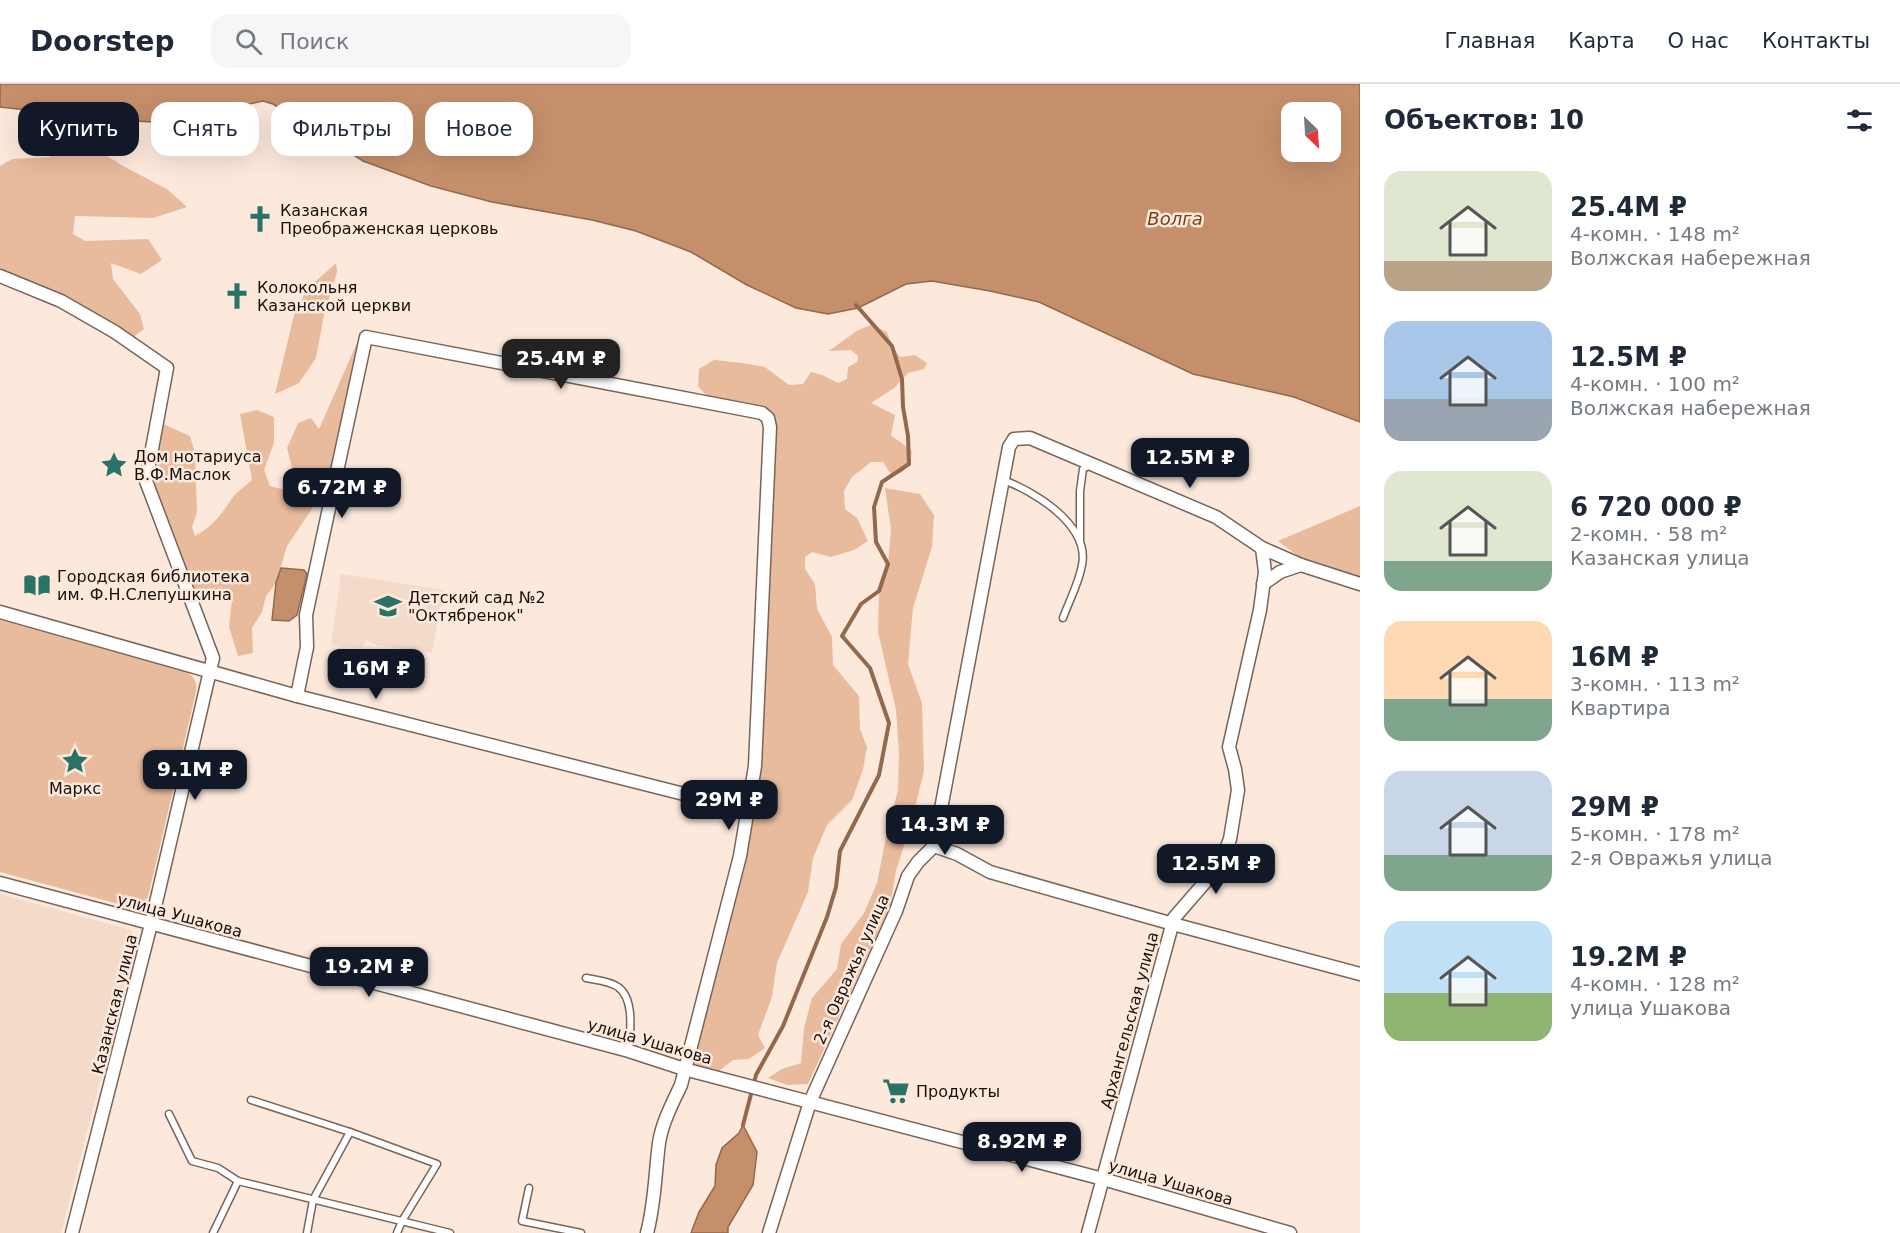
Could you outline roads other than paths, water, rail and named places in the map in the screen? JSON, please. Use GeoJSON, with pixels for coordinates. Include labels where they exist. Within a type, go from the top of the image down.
{"type":"FeatureCollection","features":[{"type":"Feature","properties":{"kind":"street","name":"Казанская улица"},"geometry":{"type":"LineString","coordinates":[[0,276],[61,301],[115,332],[167,368],[146,481],[213,658],[151,924],[72,1233]]}},
{"type":"Feature","properties":{"kind":"street"},"geometry":{"type":"LineString","coordinates":[[297,696],[307,647],[306,615],[366,337],[751,411],[768,418],[770,427],[755,766],[740,856],[681,1085],[666,1117],[659,1142],[656,1184],[647,1233]]}},
{"type":"Feature","properties":{"kind":"street"},"geometry":{"type":"LineString","coordinates":[[1360,584],[1301,565],[1262,548],[1233,526],[1216,517],[1030,438],[1014,439],[1009,447],[1002,479],[934,846],[957,854],[990,873],[1360,974]]}},
{"type":"Feature","properties":{"kind":"street","name":"Архангельская улица"},"geometry":{"type":"LineString","coordinates":[[1088,1233],[1173,924],[1179,911],[1203,887],[1220,865],[1230,839],[1238,790],[1229,747],[1260,610],[1265,561],[1262,548]]}},
{"type":"Feature","properties":{"kind":"street"},"geometry":{"type":"LineString","coordinates":[[1263,584],[1280,572],[1301,565]]}},
{"type":"Feature","properties":{"kind":"street"},"geometry":{"type":"LineString","coordinates":[[0,612],[297,696],[747,810]]}},
{"type":"Feature","properties":{"kind":"street","name":"2-я Овражья улица"},"geometry":{"type":"LineString","coordinates":[[769,1233],[810,1102],[896,911],[908,876],[918,861],[934,846]]}},
{"type":"Feature","properties":{"kind":"street","name":"улица Ушакова"},"geometry":{"type":"LineString","coordinates":[[0,883],[629,1051],[684,1069],[1103,1179],[1290,1233]]}},
{"type":"Feature","properties":{"kind":"lane"},"geometry":{"type":"LineString","coordinates":[[1063,618],[1083,564],[1080,541],[1081,480],[1083,469],[1092,464]]}},
{"type":"Feature","properties":{"kind":"lane"},"geometry":{"type":"LineString","coordinates":[[1002,479],[1024,488],[1046,503],[1071,526],[1080,541]]}},
{"type":"Feature","properties":{"kind":"lane"},"geometry":{"type":"LineString","coordinates":[[586,978],[618,986],[624,993],[630,1016],[629,1051]]}},
{"type":"Feature","properties":{"kind":"lane"},"geometry":{"type":"LineString","coordinates":[[251,1100],[350,1132],[437,1164],[397,1233]]}},
{"type":"Feature","properties":{"kind":"lane"},"geometry":{"type":"LineString","coordinates":[[169,1114],[192,1161],[218,1168],[238,1181],[450,1233]]}},
{"type":"Feature","properties":{"kind":"lane"},"geometry":{"type":"LineString","coordinates":[[307,1233],[313,1200],[350,1132]]}},
{"type":"Feature","properties":{"kind":"lane"},"geometry":{"type":"LineString","coordinates":[[213,1233],[238,1181]]}},
{"type":"Feature","properties":{"kind":"lane"},"geometry":{"type":"LineString","coordinates":[[529,1188],[522,1221],[580,1233]]}},
{"type":"Feature","properties":{"kind":"water","name":"Волга"},"geometry":{"type":"Polygon","coordinates":[[[0,84],[1360,84],[1360,422],[1294,397],[1193,374],[1039,302],[990,291],[932,281],[906,284],[858,308],[828,314],[796,308],[747,285],[691,252],[636,231],[592,220],[492,202],[431,186],[355,156],[413,156],[413,102],[151,102],[151,122],[139,121],[139,102],[18,102],[18,109],[0,107],[0,84]]]}},
{"type":"Feature","properties":{"kind":"water"},"geometry":{"type":"Polygon","coordinates":[[[281,568],[304,570],[307,574],[297,615],[289,621],[272,620],[276,583],[281,568]]]}},
{"type":"Feature","properties":{"kind":"water"},"geometry":{"type":"Polygon","coordinates":[[[743,1125],[757,1152],[753,1185],[728,1227],[728,1233],[691,1233],[699,1212],[715,1186],[716,1165],[722,1148],[739,1133],[743,1125]]]}},
{"type":"Feature","properties":{"kind":"waterway"},"geometry":{"type":"LineString","coordinates":[[743,1125],[756,1075],[783,1026],[827,917],[836,887],[840,851],[879,775],[889,723],[870,668],[842,636],[861,604],[879,591],[888,564],[876,542],[874,507],[882,482],[909,464],[908,436],[903,407],[902,379],[892,346],[856,305]]}},
{"type":"Feature","properties":{"kind":"place","name":"Казанская Преображенская церковь"},"geometry":{"type":"Point","coordinates":[260,219]}},
{"type":"Feature","properties":{"kind":"place","name":"Колокольня Казанской церкви"},"geometry":{"type":"Point","coordinates":[237,296]}},
{"type":"Feature","properties":{"kind":"place","name":"Дом нотариуса В.Ф.Маслок"},"geometry":{"type":"Point","coordinates":[114,465]}},
{"type":"Feature","properties":{"kind":"place","name":"Городская библиотека им. Ф.Н.Слепушкина"},"geometry":{"type":"Point","coordinates":[37,585]}},
{"type":"Feature","properties":{"kind":"place","name":"Детский сад №2 \"Октябренок\""},"geometry":{"type":"Point","coordinates":[388,606]}},
{"type":"Feature","properties":{"kind":"place","name":"Маркс"},"geometry":{"type":"Point","coordinates":[75,761]}},
{"type":"Feature","properties":{"kind":"place","name":"Продукты"},"geometry":{"type":"Point","coordinates":[896,1091]}}]}
